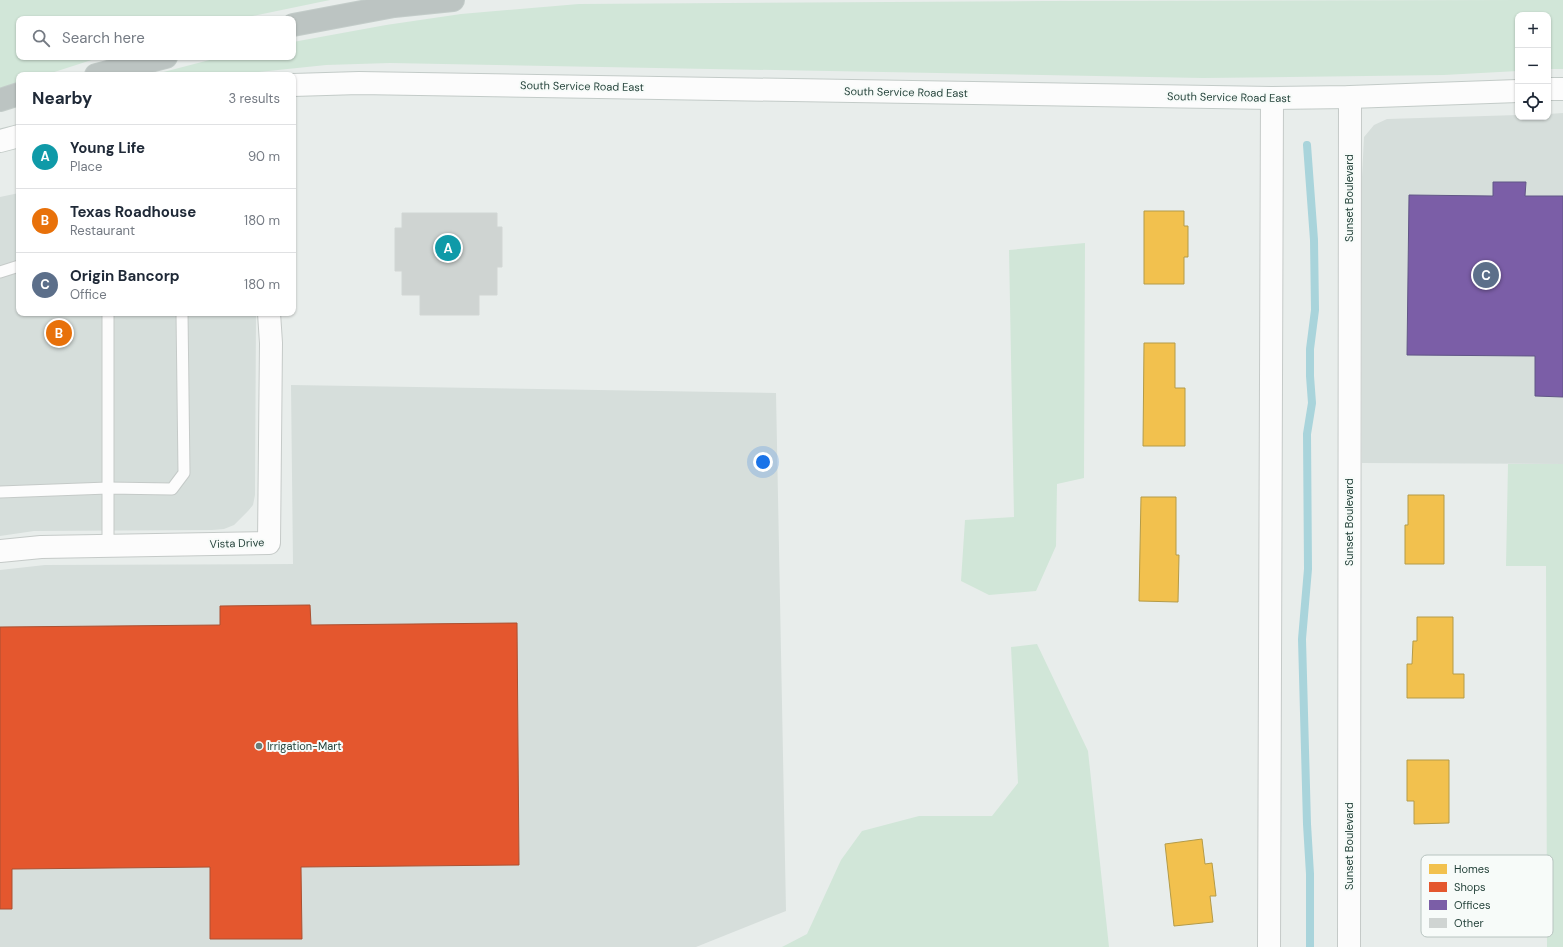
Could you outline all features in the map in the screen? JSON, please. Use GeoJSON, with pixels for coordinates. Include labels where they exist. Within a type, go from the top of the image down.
{"type":"FeatureCollection","features":[{"type":"Feature","properties":{"kind":"highway"},"geometry":{"type":"LineString","coordinates":[[296,24],[394,6],[453,0]]}},
{"type":"Feature","properties":{"kind":"highway"},"geometry":{"type":"LineString","coordinates":[[108,72],[154,60]]}},
{"type":"Feature","properties":{"kind":"highway"},"geometry":{"type":"LineString","coordinates":[[0,100],[16,95]]}},
{"type":"Feature","properties":{"kind":"street","name":"South Service Road East"},"geometry":{"type":"LineString","coordinates":[[296,86],[359,83],[1272,98],[1350,97],[1515,90]]}},
{"type":"Feature","properties":{"kind":"street"},"geometry":{"type":"LineString","coordinates":[[1551,89],[1563,89]]}},
{"type":"Feature","properties":{"kind":"street","name":"Sunset Boulevard"},"geometry":{"type":"LineString","coordinates":[[1349,947],[1350,97]]}},
{"type":"Feature","properties":{"kind":"street"},"geometry":{"type":"LineString","coordinates":[[1268,947],[1272,98]]}},
{"type":"Feature","properties":{"kind":"street"},"geometry":{"type":"LineString","coordinates":[[0,141],[16,137]]}},
{"type":"Feature","properties":{"kind":"street","name":"Vista Drive"},"geometry":{"type":"LineString","coordinates":[[0,551],[41,547],[269,543],[271,343],[269,316]]}},
{"type":"Feature","properties":{"kind":"lane"},"geometry":{"type":"LineString","coordinates":[[0,272],[16,267]]}},
{"type":"Feature","properties":{"kind":"lane"},"geometry":{"type":"LineString","coordinates":[[108,316],[108,546]]}},
{"type":"Feature","properties":{"kind":"lane"},"geometry":{"type":"LineString","coordinates":[[0,492],[108,488],[172,490],[184,473],[182,316]]}},
{"type":"Feature","properties":{"kind":"shaded area"},"geometry":{"type":"Polygon","coordinates":[[[1563,113],[1563,464],[1362,463],[1362,177],[1364,137],[1374,125],[1387,119],[1515,115],[1515,120],[1551,120],[1551,114],[1563,113]]]}},
{"type":"Feature","properties":{"kind":"shaded area"},"geometry":{"type":"Polygon","coordinates":[[[16,194],[16,316],[256,316],[255,495],[253,505],[234,525],[224,529],[212,530],[34,531],[0,536],[0,197],[16,194]]]}},
{"type":"Feature","properties":{"kind":"shaded area"},"geometry":{"type":"Polygon","coordinates":[[[291,385],[776,393],[786,911],[696,947],[0,947],[0,570],[45,565],[293,564],[291,385]]]}},
{"type":"Feature","properties":{"kind":"green space"},"geometry":{"type":"Polygon","coordinates":[[[0,0],[330,0],[253,16],[16,16],[16,60],[92,60],[54,72],[16,72],[16,84],[0,91],[0,0]]]}},
{"type":"Feature","properties":{"kind":"green space"},"geometry":{"type":"Polygon","coordinates":[[[1563,0],[1563,69],[1551,69],[1551,12],[1515,12],[1515,71],[1444,75],[1203,78],[390,63],[326,65],[260,72],[164,72],[210,60],[296,60],[296,41],[386,25],[461,14],[579,4],[1563,0]]]}},
{"type":"Feature","properties":{"kind":"green space"},"geometry":{"type":"Polygon","coordinates":[[[1085,243],[1084,478],[1057,484],[1056,546],[1036,591],[989,595],[961,581],[965,520],[1014,517],[1009,250],[1085,243]]]}},
{"type":"Feature","properties":{"kind":"green space"},"geometry":{"type":"Polygon","coordinates":[[[1508,464],[1563,464],[1563,947],[1547,947],[1547,937],[1553,937],[1553,855],[1547,855],[1546,566],[1506,566],[1508,464]]]}},
{"type":"Feature","properties":{"kind":"green space"},"geometry":{"type":"Polygon","coordinates":[[[1037,644],[1088,751],[1109,947],[782,947],[807,934],[841,860],[862,831],[919,816],[992,816],[1018,783],[1011,647],[1037,644]]]}},
{"type":"Feature","properties":{"kind":"building: Homes"},"geometry":{"type":"Polygon","coordinates":[[[1144,211],[1184,211],[1184,226],[1188,226],[1188,257],[1184,257],[1184,284],[1144,284],[1144,211]]]}},
{"type":"Feature","properties":{"kind":"building: Homes"},"geometry":{"type":"Polygon","coordinates":[[[1144,343],[1175,343],[1175,388],[1185,388],[1185,446],[1143,446],[1144,343]]]}},
{"type":"Feature","properties":{"kind":"building: Homes"},"geometry":{"type":"Polygon","coordinates":[[[1408,495],[1444,495],[1444,564],[1405,564],[1405,525],[1408,525],[1408,495]]]}},
{"type":"Feature","properties":{"kind":"building: Homes"},"geometry":{"type":"Polygon","coordinates":[[[1141,497],[1176,497],[1176,555],[1179,555],[1178,602],[1139,601],[1141,497]]]}},
{"type":"Feature","properties":{"kind":"building: Homes"},"geometry":{"type":"Polygon","coordinates":[[[1417,617],[1453,617],[1453,674],[1464,674],[1464,698],[1407,698],[1407,664],[1412,664],[1413,641],[1417,641],[1417,617]]]}},
{"type":"Feature","properties":{"kind":"building: Homes"},"geometry":{"type":"Polygon","coordinates":[[[1407,760],[1449,760],[1449,823],[1414,824],[1414,801],[1407,801],[1407,760]]]}},
{"type":"Feature","properties":{"kind":"building: Homes"},"geometry":{"type":"Polygon","coordinates":[[[1202,839],[1205,864],[1212,863],[1216,896],[1210,896],[1213,922],[1174,926],[1165,844],[1202,839]]]}},
{"type":"Feature","properties":{"kind":"building: Shops","name":"Irrigation-Mart"},"geometry":{"type":"Polygon","coordinates":[[[310,605],[311,625],[517,623],[519,865],[301,867],[302,939],[210,939],[210,867],[12,869],[12,909],[0,909],[0,627],[220,625],[220,606],[310,605]]]}},
{"type":"Feature","properties":{"kind":"building: Offices"},"geometry":{"type":"Polygon","coordinates":[[[1493,182],[1526,182],[1525,196],[1563,196],[1563,397],[1535,396],[1535,356],[1407,355],[1409,195],[1493,196],[1493,182]]]}},
{"type":"Feature","properties":{"kind":"building: Other"},"geometry":{"type":"Polygon","coordinates":[[[402,213],[497,213],[497,227],[502,227],[502,267],[497,267],[497,295],[479,295],[479,315],[420,315],[420,295],[402,295],[402,271],[395,271],[395,228],[402,228],[402,213]]]}},
{"type":"Feature","properties":{"kind":"waterway"},"geometry":{"type":"LineString","coordinates":[[1307,145],[1314,240],[1315,310],[1310,349],[1312,403],[1307,434],[1308,569],[1302,639],[1307,824],[1310,874],[1310,947]]}},
{"type":"Feature","properties":{"kind":"place","name":"Young Life"},"geometry":{"type":"Point","coordinates":[448,248]}},
{"type":"Feature","properties":{"kind":"place","name":"Origin Bancorp"},"geometry":{"type":"Point","coordinates":[1486,275]}},
{"type":"Feature","properties":{"kind":"place","name":"Texas Roadhouse"},"geometry":{"type":"Point","coordinates":[59,333]}},
{"type":"Feature","properties":{"kind":"place","name":"Irrigation-Mart"},"geometry":{"type":"Point","coordinates":[259,746]}}]}
